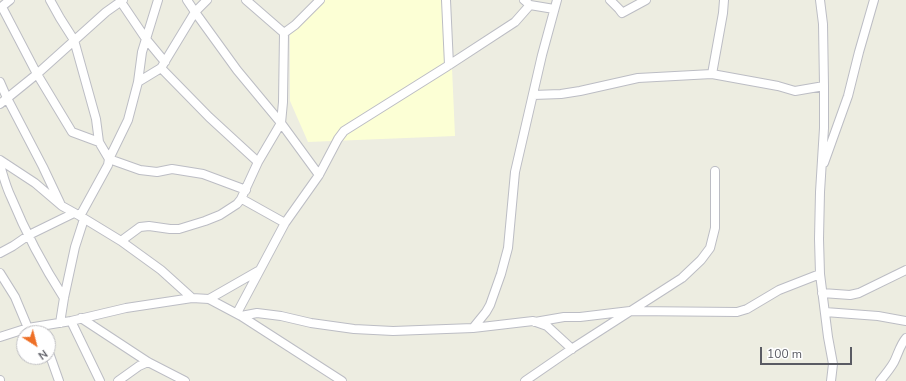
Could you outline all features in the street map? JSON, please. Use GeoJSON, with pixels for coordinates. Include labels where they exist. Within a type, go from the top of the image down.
{"type":"FeatureCollection","features":[{"type":"Feature","properties":{"kind":"street"},"geometry":{"type":"LineString","coordinates":[[50,0],[74,40],[96,119],[99,142],[109,159],[140,170],[157,172],[172,169],[202,174],[246,190]]}},
{"type":"Feature","properties":{"kind":"street"},"geometry":{"type":"LineString","coordinates":[[60,323],[75,247],[79,216],[108,165],[109,159],[128,120],[138,82],[146,39],[158,0]]}},
{"type":"Feature","properties":{"kind":"street"},"geometry":{"type":"LineString","coordinates":[[187,0],[237,70],[282,123],[319,175]]}},
{"type":"Feature","properties":{"kind":"street"},"geometry":{"type":"LineString","coordinates":[[138,82],[163,65],[195,12],[207,0]]}},
{"type":"Feature","properties":{"kind":"street"},"geometry":{"type":"LineString","coordinates":[[121,241],[140,227],[149,226],[179,229],[220,215],[237,204],[242,199],[258,162],[282,123],[284,33],[246,0]]}},
{"type":"Feature","properties":{"kind":"street"},"geometry":{"type":"LineString","coordinates":[[284,33],[295,25],[320,0]]}},
{"type":"Feature","properties":{"kind":"street"},"geometry":{"type":"LineString","coordinates":[[446,0],[449,65]]}},
{"type":"Feature","properties":{"kind":"street"},"geometry":{"type":"LineString","coordinates":[[473,328],[490,305],[508,248],[516,172],[533,95],[557,0]]}},
{"type":"Feature","properties":{"kind":"street"},"geometry":{"type":"LineString","coordinates":[[610,0],[622,13],[646,0]]}},
{"type":"Feature","properties":{"kind":"street"},"geometry":{"type":"LineString","coordinates":[[712,74],[724,0]]}},
{"type":"Feature","properties":{"kind":"street"},"geometry":{"type":"LineString","coordinates":[[820,0],[823,24],[824,86],[824,128],[819,239],[820,274],[833,364],[832,381]]}},
{"type":"Feature","properties":{"kind":"street"},"geometry":{"type":"LineString","coordinates":[[821,171],[848,96],[874,0]]}},
{"type":"Feature","properties":{"kind":"street"},"geometry":{"type":"LineString","coordinates":[[0,104],[37,74],[106,12],[122,1],[163,65],[209,117],[258,162]]}},
{"type":"Feature","properties":{"kind":"street"},"geometry":{"type":"LineString","coordinates":[[239,314],[259,271],[285,223],[319,175],[338,139],[344,131],[515,22],[527,2],[554,9]]}},
{"type":"Feature","properties":{"kind":"street"},"geometry":{"type":"LineString","coordinates":[[6,3],[37,74],[72,132],[99,142]]}},
{"type":"Feature","properties":{"kind":"street"},"geometry":{"type":"LineString","coordinates":[[533,95],[561,94],[580,91],[638,78],[712,74],[795,90],[824,86]]}},
{"type":"Feature","properties":{"kind":"street"},"geometry":{"type":"LineString","coordinates":[[0,82],[62,206]]}},
{"type":"Feature","properties":{"kind":"street"},"geometry":{"type":"LineString","coordinates":[[0,160],[35,183],[62,206],[121,241],[161,270],[192,298]]}},
{"type":"Feature","properties":{"kind":"street"},"geometry":{"type":"LineString","coordinates":[[0,165],[10,197],[48,273],[64,298]]}},
{"type":"Feature","properties":{"kind":"street"},"geometry":{"type":"LineString","coordinates":[[525,381],[572,348],[682,278],[701,260],[710,248],[715,228],[715,171]]}},
{"type":"Feature","properties":{"kind":"street"},"geometry":{"type":"LineString","coordinates":[[242,199],[285,223]]}},
{"type":"Feature","properties":{"kind":"street"},"geometry":{"type":"LineString","coordinates":[[0,253],[29,235],[79,216]]}},
{"type":"Feature","properties":{"kind":"street"},"geometry":{"type":"LineString","coordinates":[[822,293],[850,295],[859,293],[906,270]]}},
{"type":"Feature","properties":{"kind":"street"},"geometry":{"type":"LineString","coordinates":[[209,299],[259,271]]}},
{"type":"Feature","properties":{"kind":"street"},"geometry":{"type":"LineString","coordinates":[[0,273],[15,297],[27,325]]}},
{"type":"Feature","properties":{"kind":"street"},"geometry":{"type":"LineString","coordinates":[[535,322],[630,311],[737,312],[747,309],[779,290],[820,274]]}},
{"type":"Feature","properties":{"kind":"street"},"geometry":{"type":"LineString","coordinates":[[55,325],[126,308],[192,298],[209,299],[239,314],[342,381]]}},
{"type":"Feature","properties":{"kind":"street"},"geometry":{"type":"LineString","coordinates":[[825,312],[878,316],[906,321]]}},
{"type":"Feature","properties":{"kind":"street"},"geometry":{"type":"LineString","coordinates":[[239,314],[257,313],[281,316],[311,323],[354,329],[393,330],[473,328],[533,321],[547,326],[572,348]]}},
{"type":"Feature","properties":{"kind":"street"},"geometry":{"type":"LineString","coordinates":[[81,318],[148,362],[184,381]]}},
{"type":"Feature","properties":{"kind":"street"},"geometry":{"type":"LineString","coordinates":[[71,321],[100,381]]}},
{"type":"Feature","properties":{"kind":"street"},"geometry":{"type":"LineString","coordinates":[[0,337],[16,332]]}},
{"type":"Feature","properties":{"kind":"street"},"geometry":{"type":"LineString","coordinates":[[880,381],[894,362],[900,347],[906,338]]}},
{"type":"Feature","properties":{"kind":"street"},"geometry":{"type":"LineString","coordinates":[[118,381],[138,366],[148,362]]}},
{"type":"Feature","properties":{"kind":"street"},"geometry":{"type":"LineString","coordinates":[[53,365],[58,381]]}},
{"type":"Feature","properties":{"kind":"shaded area"},"geometry":{"type":"Polygon","coordinates":[[[323,0],[449,0],[455,136],[308,142],[290,101],[290,30],[323,0]]]}}]}
